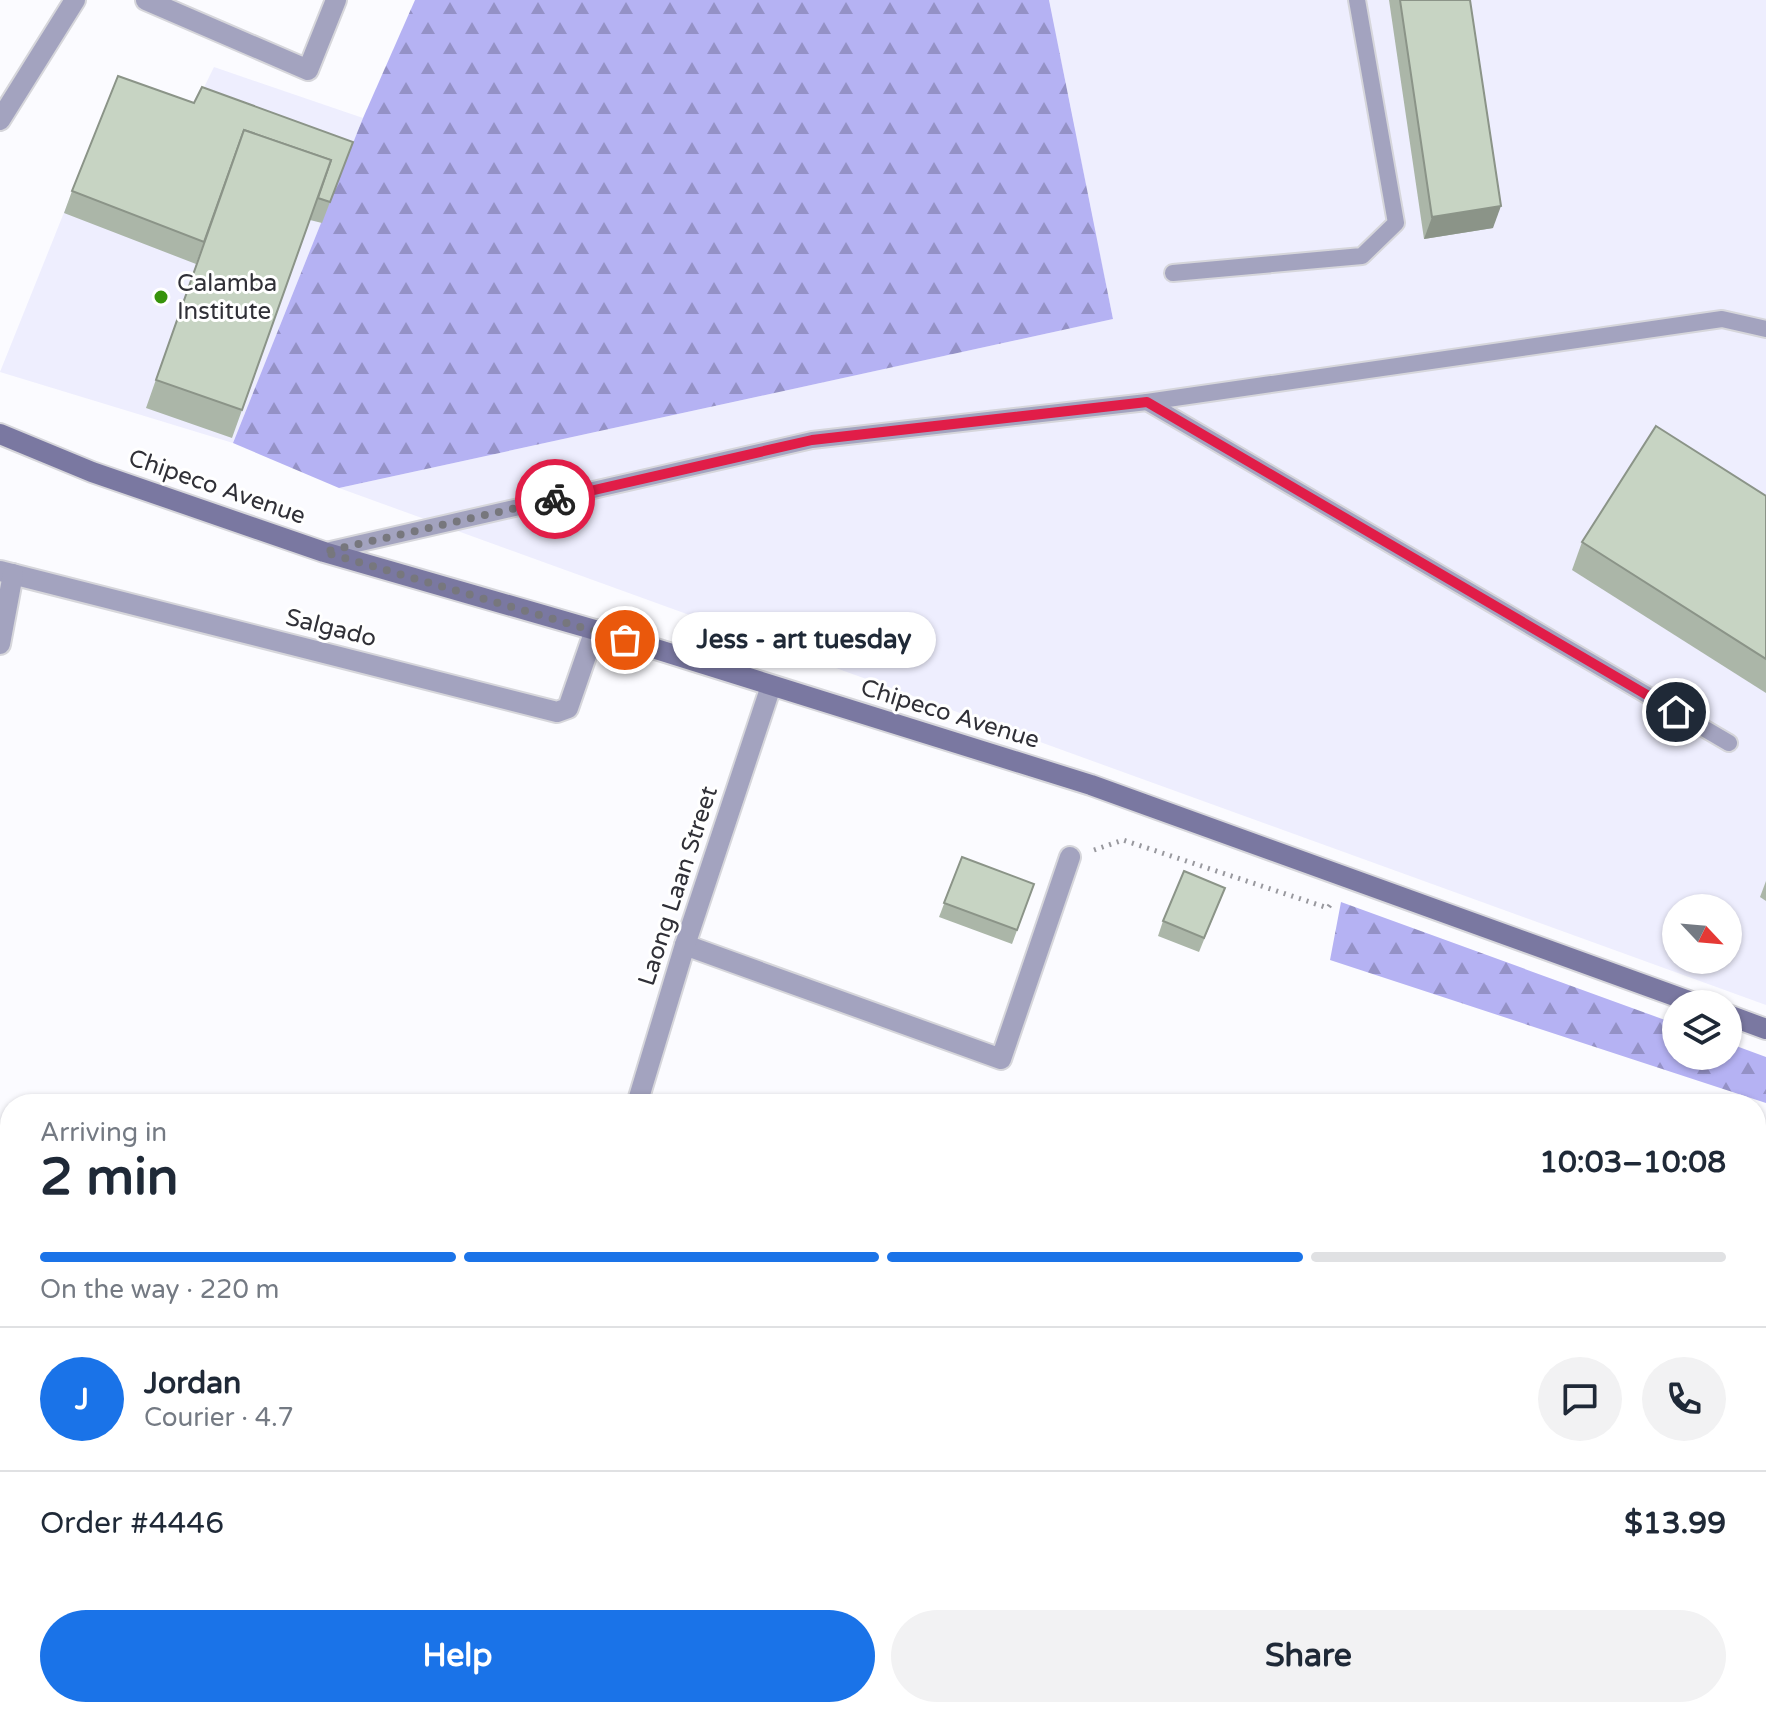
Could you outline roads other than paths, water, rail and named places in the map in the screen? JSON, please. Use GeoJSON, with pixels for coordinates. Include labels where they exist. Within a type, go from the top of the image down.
{"type":"FeatureCollection","features":[{"type":"Feature","properties":{"kind":"main road","name":"Chipeco Avenue"},"geometry":{"type":"LineString","coordinates":[[0,434],[92,472],[324,552],[595,630],[1091,785],[1662,991]]}},
{"type":"Feature","properties":{"kind":"main road"},"geometry":{"type":"LineString","coordinates":[[1742,1020],[1766,1029]]}},
{"type":"Feature","properties":{"kind":"street"},"geometry":{"type":"LineString","coordinates":[[0,120],[75,0]]}},
{"type":"Feature","properties":{"kind":"street"},"geometry":{"type":"LineString","coordinates":[[146,0],[308,70],[336,0]]}},
{"type":"Feature","properties":{"kind":"street"},"geometry":{"type":"LineString","coordinates":[[0,644],[6,573]]}},
{"type":"Feature","properties":{"kind":"street","name":"Salgado"},"geometry":{"type":"LineString","coordinates":[[6,573],[557,712],[568,708],[595,630]]}},
{"type":"Feature","properties":{"kind":"street","name":"Laong Laan Street"},"geometry":{"type":"LineString","coordinates":[[640,1094],[685,945],[771,686]]}},
{"type":"Feature","properties":{"kind":"street"},"geometry":{"type":"LineString","coordinates":[[685,945],[1001,1059],[1070,857]]}},
{"type":"Feature","properties":{"kind":"lane"},"geometry":{"type":"LineString","coordinates":[[1173,273],[1362,256],[1396,223],[1357,0]]}},
{"type":"Feature","properties":{"kind":"lane"},"geometry":{"type":"LineString","coordinates":[[324,552],[812,440],[1147,402],[1722,319],[1766,329]]}},
{"type":"Feature","properties":{"kind":"lane"},"geometry":{"type":"LineString","coordinates":[[1147,402],[1729,743]]}},
{"type":"Feature","properties":{"kind":"place","name":"Calamba Institute"},"geometry":{"type":"Point","coordinates":[161,297]}},
{"type":"Feature","properties":{"kind":"place","name":"Jess - art tuesday"},"geometry":{"type":"Point","coordinates":[625,640]}}]}
